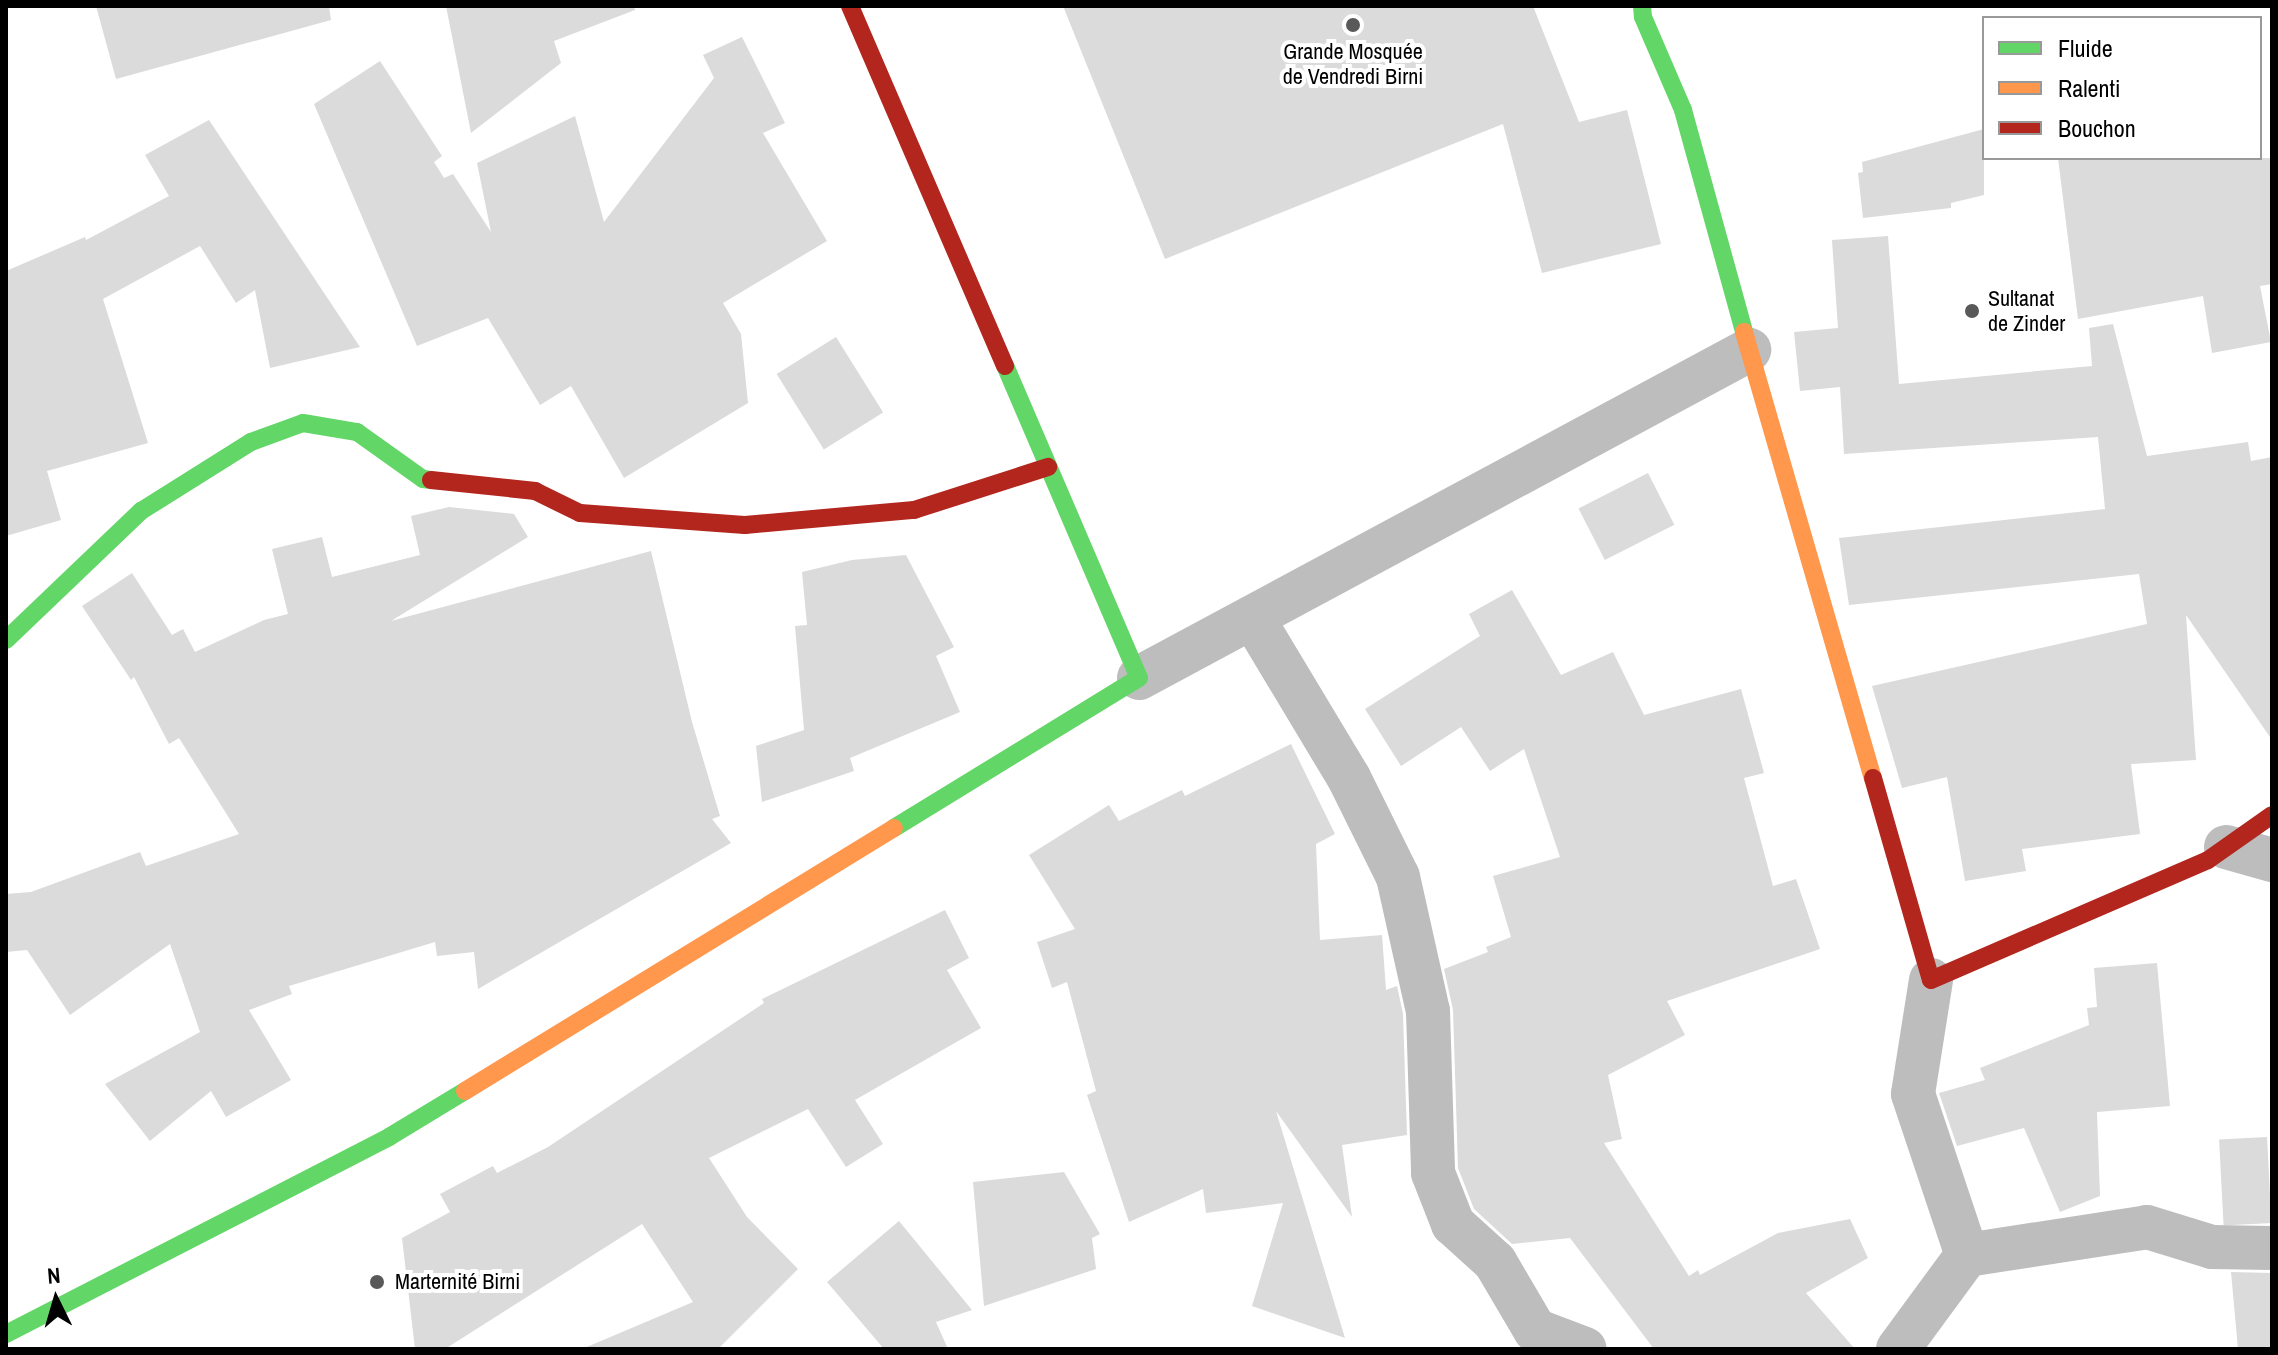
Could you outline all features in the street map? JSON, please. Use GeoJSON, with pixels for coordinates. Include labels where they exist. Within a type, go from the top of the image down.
{"type":"FeatureCollection","features":[{"type":"Feature","properties":{"kind":"street"},"geometry":{"type":"LineString","coordinates":[[850,6],[1139,678]]}},
{"type":"Feature","properties":{"kind":"street"},"geometry":{"type":"LineString","coordinates":[[1642,6],[1643,17],[1683,110],[1931,980],[1913,1094],[1967,1255]]}},
{"type":"Feature","properties":{"kind":"street"},"geometry":{"type":"LineString","coordinates":[[6,1334],[389,1137],[1139,678],[1254,620],[1749,350]]}},
{"type":"Feature","properties":{"kind":"street"},"geometry":{"type":"LineString","coordinates":[[6,640],[141,511],[251,442],[303,423],[357,432],[423,479],[535,491],[580,513],[745,525],[914,510],[1048,467]]}},
{"type":"Feature","properties":{"kind":"street"},"geometry":{"type":"LineString","coordinates":[[1254,620],[1349,778],[1398,877],[1428,1011],[1433,1173],[1453,1224],[1495,1262],[1535,1330],[1585,1349]]}},
{"type":"Feature","properties":{"kind":"street"},"geometry":{"type":"LineString","coordinates":[[1931,980],[2208,860],[2272,815]]}},
{"type":"Feature","properties":{"kind":"street"},"geometry":{"type":"LineString","coordinates":[[2226,847],[2272,860]]}},
{"type":"Feature","properties":{"kind":"street"},"geometry":{"type":"LineString","coordinates":[[1898,1349],[1967,1255],[2147,1227],[2212,1247],[2272,1248]]}},
{"type":"Feature","properties":{"kind":"building"},"geometry":{"type":"Polygon","coordinates":[[[96,6],[329,6],[331,20],[116,79],[96,6]]]}},
{"type":"Feature","properties":{"kind":"building"},"geometry":{"type":"Polygon","coordinates":[[[446,6],[634,6],[635,10],[554,41],[561,63],[471,133],[446,6]]]}},
{"type":"Feature","properties":{"kind":"building"},"geometry":{"type":"Polygon","coordinates":[[[1063,6],[1533,6],[1579,122],[1627,110],[1661,244],[1542,273],[1503,124],[1165,259],[1063,6]]]}},
{"type":"Feature","properties":{"kind":"building"},"geometry":{"type":"Polygon","coordinates":[[[742,37],[785,123],[763,133],[827,241],[723,303],[741,334],[748,403],[624,478],[571,386],[540,405],[488,318],[417,346],[314,104],[380,61],[442,156],[434,162],[444,178],[453,174],[491,232],[477,163],[575,116],[604,222],[714,78],[703,55],[742,37]]]}},
{"type":"Feature","properties":{"kind":"building"},"geometry":{"type":"Polygon","coordinates":[[[209,120],[360,347],[270,368],[255,290],[236,303],[200,246],[103,299],[148,443],[47,471],[61,520],[6,536],[6,271],[85,237],[86,240],[169,196],[145,155],[209,120]]]}},
{"type":"Feature","properties":{"kind":"building"},"geometry":{"type":"Polygon","coordinates":[[[1982,130],[1984,195],[1951,203],[1951,208],[1863,218],[1858,173],[1863,172],[1862,162],[1982,130]]]}},
{"type":"Feature","properties":{"kind":"building"},"geometry":{"type":"Polygon","coordinates":[[[2272,158],[2272,284],[2260,286],[2271,342],[2212,353],[2203,296],[2078,319],[2058,160],[2272,158]]]}},
{"type":"Feature","properties":{"kind":"building"},"geometry":{"type":"Polygon","coordinates":[[[1888,236],[1899,384],[2092,366],[2089,328],[2113,324],[2147,456],[2248,442],[2251,461],[2272,457],[2272,740],[2186,615],[2196,760],[2131,764],[2140,834],[2022,849],[2026,871],[1965,881],[1947,777],[1902,788],[1872,686],[2147,624],[2139,574],[1849,605],[1839,538],[2105,509],[2098,437],[1844,454],[1840,387],[1800,391],[1794,332],[1838,328],[1832,240],[1888,236]]]}},
{"type":"Feature","properties":{"kind":"building"},"geometry":{"type":"Polygon","coordinates":[[[836,337],[883,412],[824,450],[777,374],[836,337]]]}},
{"type":"Feature","properties":{"kind":"building"},"geometry":{"type":"Polygon","coordinates":[[[1648,473],[1674,525],[1605,560],[1579,508],[1648,473]]]}},
{"type":"Feature","properties":{"kind":"building"},"geometry":{"type":"Polygon","coordinates":[[[449,507],[514,514],[528,537],[391,621],[651,551],[692,722],[720,816],[712,819],[731,843],[478,989],[474,952],[437,956],[435,942],[289,986],[292,994],[249,1010],[291,1080],[226,1117],[211,1091],[150,1141],[105,1084],[200,1032],[170,944],[70,1015],[27,950],[6,952],[6,894],[31,892],[140,852],[146,866],[239,834],[179,738],[169,744],[134,677],[131,680],[82,606],[132,573],[172,635],[183,629],[195,652],[264,620],[288,614],[272,549],[322,537],[332,577],[420,555],[411,516],[449,507]]]}},
{"type":"Feature","properties":{"kind":"building"},"geometry":{"type":"Polygon","coordinates":[[[906,555],[954,647],[936,656],[960,712],[850,758],[854,771],[762,802],[756,746],[804,730],[795,626],[807,625],[802,572],[852,560],[906,555]]]}},
{"type":"Feature","properties":{"kind":"building"},"geometry":{"type":"Polygon","coordinates":[[[1512,590],[1561,675],[1613,652],[1644,715],[1741,689],[1764,773],[1744,778],[1773,886],[1796,879],[1820,949],[1667,1001],[1685,1035],[1608,1075],[1622,1139],[1604,1143],[1689,1276],[1698,1270],[1700,1275],[1778,1233],[1850,1219],[1868,1258],[1806,1293],[1855,1349],[1654,1349],[1570,1238],[1512,1244],[1474,1209],[1458,1168],[1453,1010],[1444,969],[1488,952],[1486,947],[1511,937],[1493,876],[1560,857],[1524,749],[1490,771],[1461,727],[1401,766],[1365,709],[1480,636],[1469,614],[1512,590]]]}},
{"type":"Feature","properties":{"kind":"building"},"geometry":{"type":"Polygon","coordinates":[[[1291,744],[1335,834],[1316,844],[1320,940],[1382,935],[1386,990],[1397,986],[1403,1014],[1407,1135],[1342,1145],[1352,1217],[1276,1111],[1345,1338],[1252,1306],[1283,1203],[1206,1213],[1203,1189],[1129,1222],[1087,1095],[1096,1091],[1067,982],[1052,988],[1037,942],[1075,929],[1029,855],[1109,805],[1119,821],[1182,790],[1185,796],[1291,744]]]}},
{"type":"Feature","properties":{"kind":"building"},"geometry":{"type":"Polygon","coordinates":[[[945,910],[969,958],[947,970],[981,1028],[855,1100],[883,1144],[846,1167],[808,1109],[709,1158],[747,1217],[798,1269],[718,1349],[582,1349],[693,1302],[642,1224],[445,1349],[415,1349],[402,1238],[450,1212],[440,1194],[493,1166],[497,1173],[548,1147],[764,1003],[762,999],[945,910]]]}},
{"type":"Feature","properties":{"kind":"building"},"geometry":{"type":"Polygon","coordinates":[[[2157,963],[2170,1106],[2097,1112],[2100,1196],[2060,1212],[2024,1128],[1957,1146],[1939,1093],[1985,1080],[1980,1068],[2089,1025],[2087,1008],[2097,1007],[2094,968],[2157,963]]]}},
{"type":"Feature","properties":{"kind":"building"},"geometry":{"type":"Polygon","coordinates":[[[2267,1137],[2272,1223],[2224,1225],[2219,1140],[2267,1137]]]}},
{"type":"Feature","properties":{"kind":"building"},"geometry":{"type":"Polygon","coordinates":[[[1064,1172],[1100,1234],[1092,1238],[1096,1269],[984,1306],[973,1182],[1064,1172]]]}},
{"type":"Feature","properties":{"kind":"building"},"geometry":{"type":"Polygon","coordinates":[[[899,1221],[972,1310],[936,1322],[948,1349],[884,1349],[827,1282],[899,1221]]]}},
{"type":"Feature","properties":{"kind":"building"},"geometry":{"type":"Polygon","coordinates":[[[2231,1272],[2272,1273],[2272,1349],[2238,1349],[2231,1272]]]}},
{"type":"Feature","properties":{"kind":"traffic: fast"},"geometry":{"type":"LineString","coordinates":[[1642,6],[1643,17],[1683,110],[1744,332]]}},
{"type":"Feature","properties":{"kind":"traffic: fast"},"geometry":{"type":"LineString","coordinates":[[894,828],[1139,678],[1005,366]]}},
{"type":"Feature","properties":{"kind":"traffic: fast"},"geometry":{"type":"LineString","coordinates":[[6,640],[141,511],[251,442],[303,423],[357,432],[423,479],[431,480]]}},
{"type":"Feature","properties":{"kind":"traffic: fast"},"geometry":{"type":"LineString","coordinates":[[6,1334],[389,1137],[465,1091]]}},
{"type":"Feature","properties":{"kind":"traffic: slow"},"geometry":{"type":"LineString","coordinates":[[1744,332],[1873,778]]}},
{"type":"Feature","properties":{"kind":"traffic: slow"},"geometry":{"type":"LineString","coordinates":[[465,1091],[894,828]]}},
{"type":"Feature","properties":{"kind":"traffic: jam"},"geometry":{"type":"LineString","coordinates":[[850,6],[1005,366]]}},
{"type":"Feature","properties":{"kind":"traffic: jam"},"geometry":{"type":"LineString","coordinates":[[431,480],[535,491],[580,513],[745,525],[914,510],[1048,467]]}},
{"type":"Feature","properties":{"kind":"traffic: jam"},"geometry":{"type":"LineString","coordinates":[[1873,778],[1931,980],[2208,860],[2272,815]]}},
{"type":"Feature","properties":{"kind":"place","name":"Grande Mosquée de Vendredi Birni"},"geometry":{"type":"Point","coordinates":[1353,25]}},
{"type":"Feature","properties":{"kind":"place","name":"Sultanat de Zinder"},"geometry":{"type":"Point","coordinates":[1972,311]}},
{"type":"Feature","properties":{"kind":"place","name":"Marternité Birni"},"geometry":{"type":"Point","coordinates":[377,1282]}}]}
